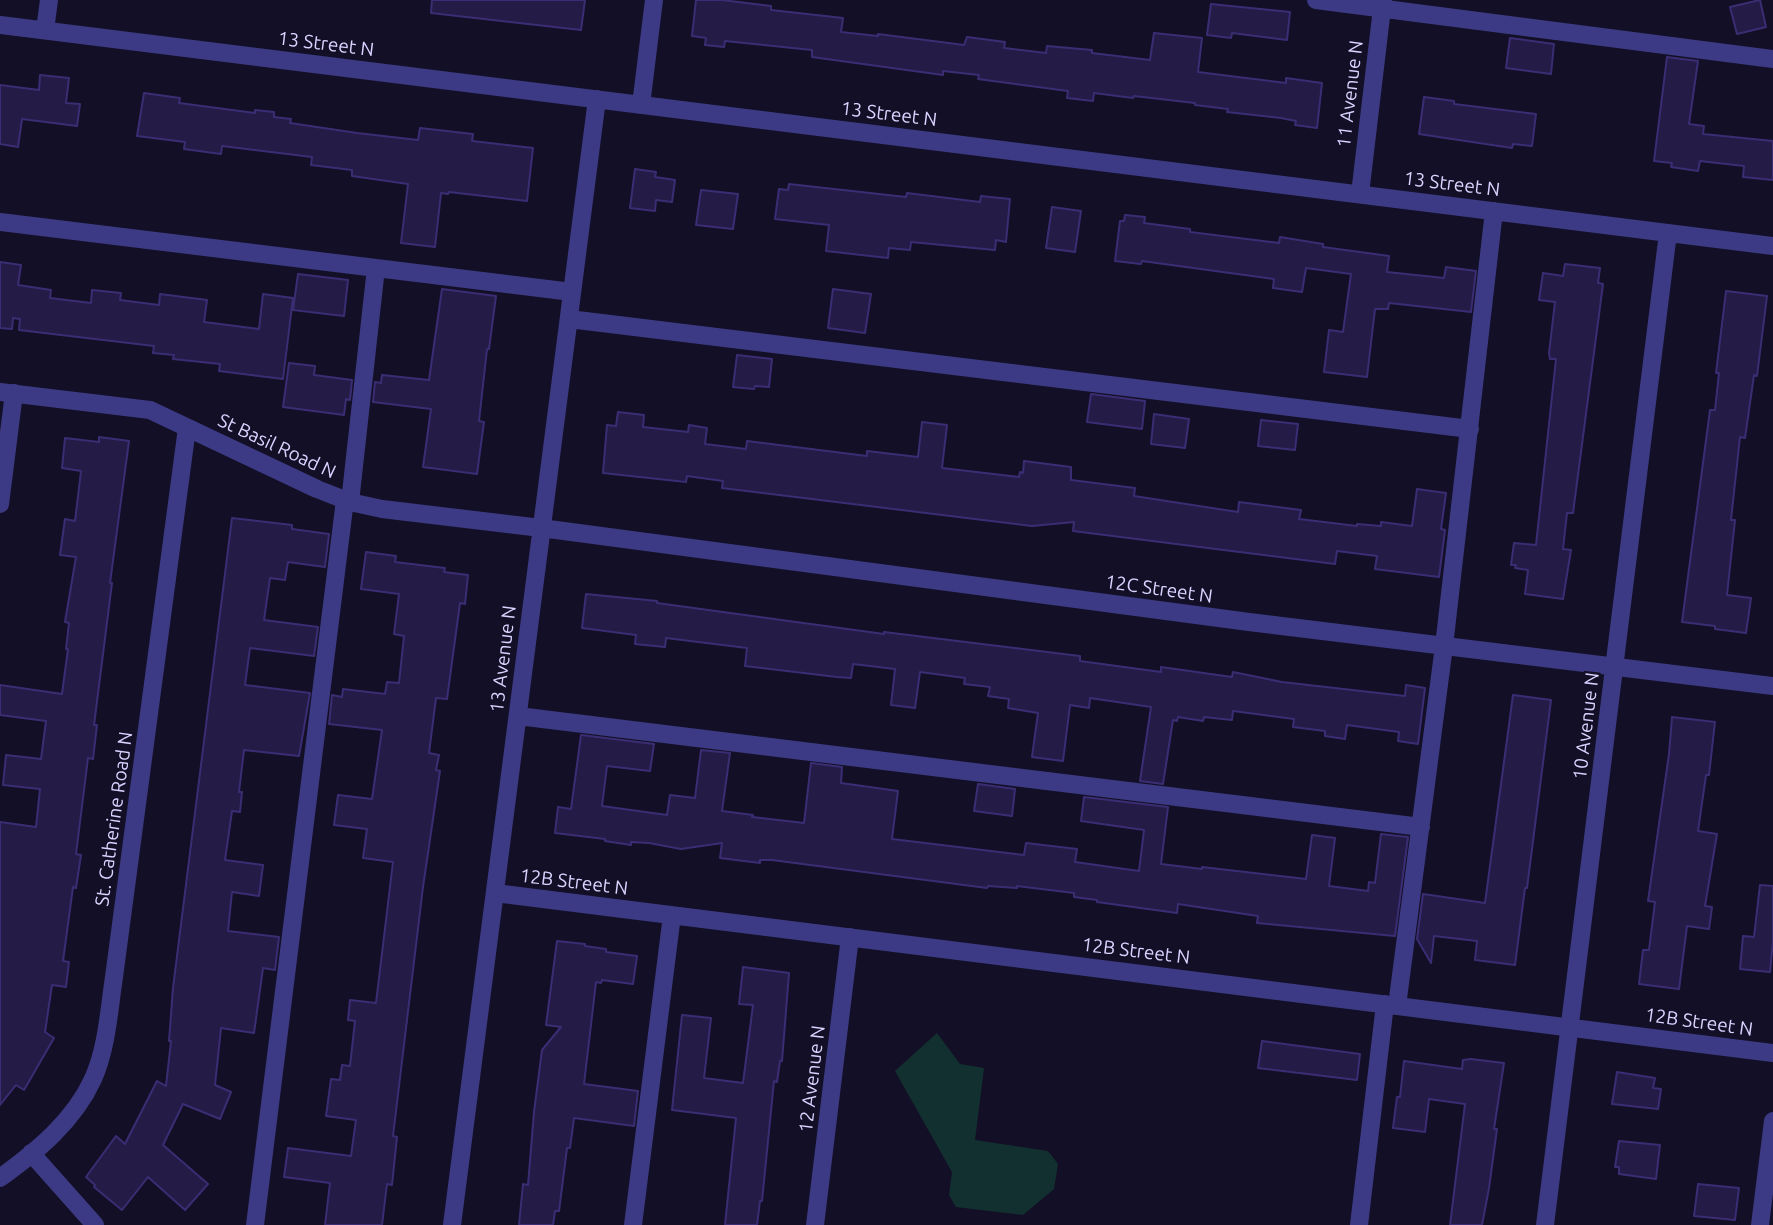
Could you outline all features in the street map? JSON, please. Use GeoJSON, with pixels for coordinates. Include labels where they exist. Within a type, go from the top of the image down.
{"type":"FeatureCollection","features":[{"type":"Feature","properties":{"kind":"street"},"geometry":{"type":"LineString","coordinates":[[45,30],[49,0]]}},
{"type":"Feature","properties":{"kind":"street"},"geometry":{"type":"LineString","coordinates":[[641,105],[654,0]]}},
{"type":"Feature","properties":{"kind":"street"},"geometry":{"type":"LineString","coordinates":[[1316,0],[1382,4],[1773,60]]}},
{"type":"Feature","properties":{"kind":"street","name":"11 Avenue N"},"geometry":{"type":"LineString","coordinates":[[1360,194],[1382,4]]}},
{"type":"Feature","properties":{"kind":"street","name":"13 Street N"},"geometry":{"type":"LineString","coordinates":[[0,25],[1773,246]]}},
{"type":"Feature","properties":{"kind":"street","name":"13 Avenue N"},"geometry":{"type":"LineString","coordinates":[[452,1225],[597,99]]}},
{"type":"Feature","properties":{"kind":"street"},"geometry":{"type":"LineString","coordinates":[[1359,1225],[1420,827],[1444,646],[1494,211]]}},
{"type":"Feature","properties":{"kind":"street"},"geometry":{"type":"LineString","coordinates":[[0,222],[572,292]]}},
{"type":"Feature","properties":{"kind":"street","name":"10 Avenue N"},"geometry":{"type":"LineString","coordinates":[[1545,1225],[1668,233]]}},
{"type":"Feature","properties":{"kind":"street"},"geometry":{"type":"LineString","coordinates":[[255,1225],[376,268]]}},
{"type":"Feature","properties":{"kind":"street"},"geometry":{"type":"LineString","coordinates":[[569,319],[1470,429]]}},
{"type":"Feature","properties":{"kind":"street"},"geometry":{"type":"LineString","coordinates":[[0,504],[7,392]]}},
{"type":"Feature","properties":{"kind":"street","name":"St Basil Road N"},"geometry":{"type":"LineString","coordinates":[[7,392],[150,410],[348,501],[382,509],[541,528]]}},
{"type":"Feature","properties":{"kind":"street","name":"St. Catherine Road N"},"geometry":{"type":"LineString","coordinates":[[0,1178],[57,1130],[93,1080],[107,1024],[187,428]]}},
{"type":"Feature","properties":{"kind":"street","name":"12C Street N"},"geometry":{"type":"LineString","coordinates":[[541,528],[1222,619],[1773,686]]}},
{"type":"Feature","properties":{"kind":"street"},"geometry":{"type":"LineString","coordinates":[[517,716],[1420,827]]}},
{"type":"Feature","properties":{"kind":"street","name":"12B Street N"},"geometry":{"type":"LineString","coordinates":[[495,893],[1773,1052]]}},
{"type":"Feature","properties":{"kind":"street"},"geometry":{"type":"LineString","coordinates":[[634,1225],[672,915]]}},
{"type":"Feature","properties":{"kind":"street","name":"12 Avenue N"},"geometry":{"type":"LineString","coordinates":[[815,1225],[850,937]]}},
{"type":"Feature","properties":{"kind":"street"},"geometry":{"type":"LineString","coordinates":[[1760,1225],[1773,1121]]}},
{"type":"Feature","properties":{"kind":"street"},"geometry":{"type":"LineString","coordinates":[[31,1153],[95,1225]]}},
{"type":"Feature","properties":{"kind":"green space"},"geometry":{"type":"Polygon","coordinates":[[[937,1033],[960,1064],[984,1068],[975,1140],[1048,1151],[1058,1164],[1054,1189],[1023,1215],[956,1207],[949,1195],[952,1172],[895,1071],[937,1033]]]}},
{"type":"Feature","properties":{"kind":"building"},"geometry":{"type":"Polygon","coordinates":[[[432,0],[585,0],[581,30],[431,13],[432,0]]]}},
{"type":"Feature","properties":{"kind":"building"},"geometry":{"type":"Polygon","coordinates":[[[696,0],[771,6],[771,10],[843,18],[841,32],[964,45],[967,37],[1005,42],[1004,48],[1046,53],[1047,46],[1150,60],[1154,33],[1202,38],[1198,72],[1286,83],[1286,78],[1322,83],[1317,128],[1295,125],[1296,121],[1227,112],[1228,109],[1195,103],[1094,93],[1093,101],[1067,98],[1068,91],[978,79],[979,75],[943,71],[943,75],[812,57],[812,50],[725,41],[724,47],[705,45],[706,38],[692,36],[696,0]]]}},
{"type":"Feature","properties":{"kind":"building"},"geometry":{"type":"Polygon","coordinates":[[[1760,0],[1766,27],[1737,34],[1730,7],[1760,0]]]}},
{"type":"Feature","properties":{"kind":"building"},"geometry":{"type":"Polygon","coordinates":[[[1211,4],[1290,12],[1287,40],[1232,33],[1231,38],[1207,35],[1211,4]]]}},
{"type":"Feature","properties":{"kind":"building"},"geometry":{"type":"Polygon","coordinates":[[[1510,38],[1554,44],[1551,74],[1506,68],[1510,38]]]}},
{"type":"Feature","properties":{"kind":"building"},"geometry":{"type":"Polygon","coordinates":[[[1667,57],[1698,61],[1689,124],[1704,126],[1703,134],[1773,141],[1773,180],[1743,177],[1744,166],[1700,161],[1698,171],[1654,161],[1667,57]]]}},
{"type":"Feature","properties":{"kind":"building"},"geometry":{"type":"Polygon","coordinates":[[[40,75],[69,78],[66,103],[80,104],[77,126],[22,119],[18,147],[0,144],[0,85],[39,90],[40,75]]]}},
{"type":"Feature","properties":{"kind":"building"},"geometry":{"type":"Polygon","coordinates":[[[144,93],[180,98],[179,103],[255,113],[255,110],[274,112],[274,117],[291,119],[290,123],[357,133],[418,140],[420,128],[473,134],[472,141],[533,148],[527,201],[441,193],[435,247],[401,243],[408,184],[352,176],[352,170],[311,165],[312,157],[222,146],[221,154],[184,149],[185,142],[137,136],[144,93]]]}},
{"type":"Feature","properties":{"kind":"building"},"geometry":{"type":"Polygon","coordinates":[[[1424,97],[1454,101],[1454,104],[1536,114],[1532,146],[1513,144],[1512,148],[1419,134],[1424,97]]]}},
{"type":"Feature","properties":{"kind":"building"},"geometry":{"type":"Polygon","coordinates":[[[635,169],[656,172],[655,177],[675,180],[672,202],[656,200],[655,211],[630,208],[635,169]]]}},
{"type":"Feature","properties":{"kind":"building"},"geometry":{"type":"Polygon","coordinates":[[[789,184],[906,197],[907,193],[980,202],[981,196],[1010,199],[1006,242],[996,240],[995,250],[911,242],[910,250],[889,248],[888,258],[826,251],[829,225],[775,219],[779,189],[788,190],[789,184]]]}},
{"type":"Feature","properties":{"kind":"building"},"geometry":{"type":"Polygon","coordinates":[[[701,190],[738,194],[733,229],[696,225],[701,190]]]}},
{"type":"Feature","properties":{"kind":"building"},"geometry":{"type":"Polygon","coordinates":[[[1052,207],[1081,211],[1075,252],[1046,248],[1052,207]]]}},
{"type":"Feature","properties":{"kind":"building"},"geometry":{"type":"Polygon","coordinates":[[[1125,215],[1145,217],[1144,223],[1190,229],[1190,232],[1279,243],[1280,237],[1323,244],[1323,247],[1389,256],[1387,272],[1444,278],[1446,267],[1476,271],[1471,312],[1389,303],[1388,309],[1375,309],[1367,377],[1324,372],[1329,330],[1343,332],[1351,274],[1306,268],[1302,292],[1273,288],[1274,279],[1142,261],[1141,264],[1115,261],[1120,221],[1124,221],[1125,215]]]}},
{"type":"Feature","properties":{"kind":"building"},"geometry":{"type":"Polygon","coordinates":[[[0,262],[21,265],[18,285],[51,290],[50,298],[91,303],[92,290],[121,293],[120,300],[159,305],[160,294],[207,300],[204,322],[259,329],[263,294],[293,298],[283,379],[219,371],[220,364],[173,359],[174,355],[153,353],[154,346],[19,330],[20,319],[13,318],[12,329],[0,328],[0,262]]]}},
{"type":"Feature","properties":{"kind":"building"},"geometry":{"type":"Polygon","coordinates":[[[1565,264],[1600,268],[1598,283],[1603,284],[1573,513],[1567,513],[1563,549],[1571,550],[1563,599],[1525,594],[1528,570],[1511,565],[1514,543],[1536,545],[1556,359],[1550,359],[1549,353],[1555,302],[1539,300],[1543,273],[1563,276],[1565,264]]]}},
{"type":"Feature","properties":{"kind":"building"},"geometry":{"type":"Polygon","coordinates":[[[298,274],[348,280],[344,316],[293,310],[298,274]]]}},
{"type":"Feature","properties":{"kind":"building"},"geometry":{"type":"Polygon","coordinates":[[[442,289],[496,296],[479,421],[484,422],[477,474],[423,467],[431,409],[373,402],[375,382],[381,383],[382,375],[429,380],[442,289]]]}},
{"type":"Feature","properties":{"kind":"building"},"geometry":{"type":"Polygon","coordinates":[[[833,289],[871,294],[865,333],[828,328],[833,289]]]}},
{"type":"Feature","properties":{"kind":"building"},"geometry":{"type":"Polygon","coordinates":[[[1726,291],[1767,296],[1757,376],[1754,375],[1745,438],[1740,437],[1731,520],[1735,520],[1727,595],[1751,598],[1746,633],[1682,622],[1710,410],[1715,410],[1719,373],[1716,373],[1726,291]]]}},
{"type":"Feature","properties":{"kind":"building"},"geometry":{"type":"Polygon","coordinates":[[[737,355],[772,359],[769,387],[733,387],[737,355]]]}},
{"type":"Feature","properties":{"kind":"building"},"geometry":{"type":"Polygon","coordinates":[[[289,363],[315,366],[314,375],[352,380],[350,400],[346,399],[344,415],[283,407],[289,363]]]}},
{"type":"Feature","properties":{"kind":"building"},"geometry":{"type":"Polygon","coordinates":[[[1091,394],[1145,401],[1142,429],[1087,422],[1091,394]]]}},
{"type":"Feature","properties":{"kind":"building"},"geometry":{"type":"Polygon","coordinates":[[[618,412],[644,415],[643,427],[688,432],[689,425],[707,428],[705,444],[746,449],[747,441],[867,456],[867,451],[918,457],[922,422],[947,425],[942,468],[1019,477],[1020,472],[1023,473],[1024,461],[1071,467],[1071,480],[1135,488],[1134,496],[1238,512],[1239,502],[1301,510],[1299,519],[1357,526],[1381,526],[1381,522],[1412,526],[1417,489],[1446,493],[1439,577],[1375,569],[1377,556],[1337,551],[1335,564],[1073,531],[1074,522],[1032,526],[722,488],[723,481],[687,476],[686,482],[603,473],[607,425],[616,426],[618,412]]]}},
{"type":"Feature","properties":{"kind":"building"},"geometry":{"type":"Polygon","coordinates":[[[1154,414],[1189,419],[1185,448],[1151,444],[1154,414]]]}},
{"type":"Feature","properties":{"kind":"building"},"geometry":{"type":"Polygon","coordinates":[[[1261,420],[1298,424],[1295,450],[1258,446],[1261,420]]]}},
{"type":"Feature","properties":{"kind":"building"},"geometry":{"type":"Polygon","coordinates":[[[99,437],[129,441],[110,583],[94,725],[97,725],[93,759],[88,758],[76,854],[81,855],[76,888],[73,887],[63,961],[69,962],[66,987],[52,985],[45,1032],[54,1038],[24,1090],[16,1085],[0,1105],[0,822],[36,827],[40,789],[3,785],[6,755],[41,759],[46,721],[0,715],[0,685],[62,694],[68,649],[69,623],[65,622],[76,557],[60,555],[65,519],[75,521],[81,471],[62,468],[65,438],[99,442],[99,437]]]}},
{"type":"Feature","properties":{"kind":"building"},"geometry":{"type":"Polygon","coordinates":[[[232,518],[292,525],[292,529],[329,534],[325,567],[288,562],[285,580],[270,578],[264,620],[318,627],[314,656],[250,648],[245,685],[310,693],[299,756],[244,750],[239,792],[242,792],[240,812],[232,811],[225,860],[263,865],[259,896],[232,892],[228,931],[279,937],[275,970],[263,968],[254,1033],[221,1028],[215,1085],[231,1092],[220,1119],[183,1104],[163,1145],[208,1184],[185,1210],[148,1177],[122,1210],[86,1177],[116,1136],[125,1144],[157,1081],[166,1086],[173,988],[232,518]]]}},
{"type":"Feature","properties":{"kind":"building"},"geometry":{"type":"Polygon","coordinates":[[[366,552],[396,556],[395,562],[445,568],[444,572],[468,575],[465,604],[460,603],[447,699],[436,698],[429,753],[439,755],[436,770],[440,771],[393,1136],[397,1137],[392,1185],[387,1184],[382,1225],[325,1225],[330,1183],[284,1177],[288,1148],[351,1156],[356,1120],[326,1116],[331,1079],[340,1080],[342,1065],[350,1066],[355,1021],[348,1020],[350,1000],[376,1003],[393,862],[363,858],[367,829],[334,825],[338,795],[372,799],[382,730],[329,724],[332,695],[342,697],[343,689],[385,694],[387,682],[399,683],[404,636],[394,634],[399,594],[361,589],[366,552]]]}},
{"type":"Feature","properties":{"kind":"building"},"geometry":{"type":"Polygon","coordinates":[[[586,594],[657,601],[884,634],[1080,656],[1080,661],[1161,672],[1161,667],[1232,677],[1233,672],[1282,682],[1405,696],[1406,685],[1425,688],[1418,744],[1398,741],[1399,732],[1347,725],[1345,739],[1325,736],[1325,731],[1293,727],[1294,719],[1233,711],[1232,720],[1204,717],[1203,721],[1178,717],[1177,721],[1173,720],[1163,784],[1140,781],[1151,707],[1090,698],[1089,708],[1070,705],[1063,761],[1032,757],[1038,713],[1008,708],[1009,699],[988,696],[990,687],[964,684],[965,678],[920,672],[915,708],[891,705],[895,669],[853,664],[851,678],[837,677],[745,666],[747,648],[666,638],[665,647],[635,644],[636,635],[582,628],[586,594]]]}},
{"type":"Feature","properties":{"kind":"building"},"geometry":{"type":"Polygon","coordinates":[[[1513,695],[1551,700],[1515,965],[1475,960],[1477,941],[1434,936],[1431,963],[1417,939],[1423,894],[1485,903],[1513,695]]]}},
{"type":"Feature","properties":{"kind":"building"},"geometry":{"type":"Polygon","coordinates":[[[1672,717],[1715,722],[1709,775],[1706,775],[1698,831],[1717,834],[1705,906],[1712,907],[1709,929],[1687,926],[1679,989],[1639,984],[1643,950],[1649,950],[1655,902],[1648,901],[1672,717]]]}},
{"type":"Feature","properties":{"kind":"building"},"geometry":{"type":"Polygon","coordinates":[[[581,735],[654,744],[650,771],[607,766],[602,806],[667,815],[670,795],[695,798],[701,750],[730,753],[722,811],[804,823],[811,763],[842,767],[841,783],[898,791],[892,839],[1024,855],[1026,843],[1077,849],[1075,862],[1139,871],[1144,830],[1081,821],[1084,797],[1168,807],[1161,864],[1306,879],[1312,835],[1335,838],[1329,886],[1368,891],[1369,882],[1375,883],[1381,834],[1408,837],[1395,936],[1257,923],[1258,916],[1178,904],[1177,913],[1097,902],[1074,897],[1074,893],[1017,886],[987,888],[772,860],[760,860],[760,863],[720,858],[722,843],[681,849],[649,843],[631,842],[631,845],[555,833],[558,807],[571,809],[581,735]]]}},
{"type":"Feature","properties":{"kind":"building"},"geometry":{"type":"Polygon","coordinates":[[[978,784],[1015,789],[1012,816],[974,811],[978,784]]]}},
{"type":"Feature","properties":{"kind":"building"},"geometry":{"type":"Polygon","coordinates":[[[1760,885],[1773,886],[1770,972],[1740,969],[1743,936],[1754,937],[1760,885]]]}},
{"type":"Feature","properties":{"kind":"building"},"geometry":{"type":"Polygon","coordinates":[[[557,941],[585,944],[606,949],[606,952],[637,956],[633,984],[602,980],[601,983],[596,982],[584,1084],[638,1091],[634,1126],[574,1118],[570,1148],[567,1148],[559,1211],[555,1211],[553,1225],[519,1225],[523,1184],[528,1185],[542,1050],[561,1027],[546,1025],[557,941]]]}},
{"type":"Feature","properties":{"kind":"building"},"geometry":{"type":"Polygon","coordinates":[[[743,967],[789,973],[782,1061],[777,1082],[774,1081],[762,1201],[757,1225],[725,1225],[736,1118],[672,1110],[682,1015],[711,1018],[704,1078],[743,1083],[753,1005],[739,1004],[743,967]]]}},
{"type":"Feature","properties":{"kind":"building"},"geometry":{"type":"Polygon","coordinates":[[[1262,1041],[1360,1054],[1357,1080],[1258,1068],[1262,1041]]]}},
{"type":"Feature","properties":{"kind":"building"},"geometry":{"type":"Polygon","coordinates":[[[1463,1060],[1504,1063],[1494,1129],[1497,1129],[1482,1225],[1450,1225],[1465,1104],[1429,1099],[1425,1132],[1393,1128],[1404,1061],[1462,1069],[1463,1060]]]}},
{"type":"Feature","properties":{"kind":"building"},"geometry":{"type":"Polygon","coordinates":[[[1617,1072],[1655,1078],[1653,1088],[1661,1089],[1658,1109],[1612,1104],[1617,1072]]]}},
{"type":"Feature","properties":{"kind":"building"},"geometry":{"type":"Polygon","coordinates":[[[1619,1141],[1660,1145],[1656,1179],[1619,1174],[1619,1167],[1615,1167],[1619,1141]]]}},
{"type":"Feature","properties":{"kind":"building"},"geometry":{"type":"Polygon","coordinates":[[[1698,1184],[1739,1188],[1735,1220],[1694,1216],[1698,1184]]]}}]}
